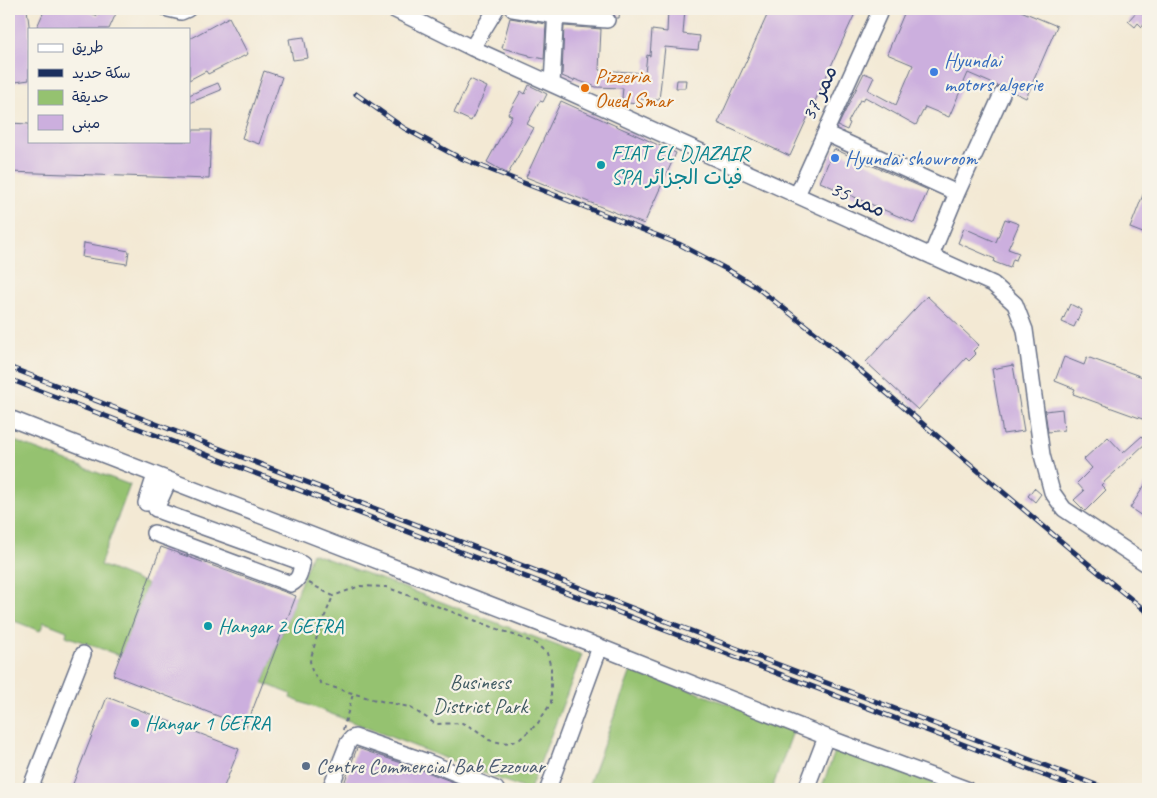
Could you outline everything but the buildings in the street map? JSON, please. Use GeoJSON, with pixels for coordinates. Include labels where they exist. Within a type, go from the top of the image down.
{"type":"FeatureCollection","features":[{"type":"Feature","properties":{"kind":"street"},"geometry":{"type":"LineString","coordinates":[[168,9],[181,12],[188,9]]}},
{"type":"Feature","properties":{"kind":"street","name":"ممر 35"},"geometry":{"type":"LineString","coordinates":[[393,9],[472,48],[993,284],[1015,304],[1025,330],[1042,454],[1052,492],[1064,509],[1148,565]]}},
{"type":"Feature","properties":{"kind":"street"},"geometry":{"type":"LineString","coordinates":[[472,48],[496,9]]}},
{"type":"Feature","properties":{"kind":"street"},"geometry":{"type":"LineString","coordinates":[[513,9],[607,20]]}},
{"type":"Feature","properties":{"kind":"street","name":"ممر 37"},"geometry":{"type":"LineString","coordinates":[[797,195],[881,9]]}},
{"type":"Feature","properties":{"kind":"street"},"geometry":{"type":"LineString","coordinates":[[552,84],[556,13]]}},
{"type":"Feature","properties":{"kind":"street"},"geometry":{"type":"LineString","coordinates":[[931,256],[1002,94]]}},
{"type":"Feature","properties":{"kind":"street"},"geometry":{"type":"LineString","coordinates":[[825,133],[957,193]]}},
{"type":"Feature","properties":{"kind":"street"},"geometry":{"type":"LineString","coordinates":[[9,418],[600,647],[826,737],[966,789]]}},
{"type":"Feature","properties":{"kind":"street"},"geometry":{"type":"LineString","coordinates":[[154,534],[291,584],[300,576],[302,564],[295,560],[155,508],[162,477]]}},
{"type":"Feature","properties":{"kind":"street"},"geometry":{"type":"LineString","coordinates":[[548,789],[600,647]]}},
{"type":"Feature","properties":{"kind":"street"},"geometry":{"type":"LineString","coordinates":[[30,789],[83,654]]}},
{"type":"Feature","properties":{"kind":"street"},"geometry":{"type":"LineString","coordinates":[[330,789],[348,742],[355,737],[425,761],[496,789]]}},
{"type":"Feature","properties":{"kind":"street"},"geometry":{"type":"LineString","coordinates":[[806,789],[826,737]]}},
{"type":"Feature","properties":{"kind":"path"},"geometry":{"type":"LineString","coordinates":[[298,578],[333,596],[360,586],[386,587],[535,643],[547,653],[551,668],[551,703],[538,723],[520,739],[502,743],[489,740],[475,729],[462,723],[435,724],[409,707],[353,694],[322,684],[312,671],[310,662],[318,633],[333,596]]}},
{"type":"Feature","properties":{"kind":"path"},"geometry":{"type":"LineString","coordinates":[[342,732],[353,694]]}},
{"type":"Feature","properties":{"kind":"green space"},"geometry":{"type":"Polygon","coordinates":[[[9,439],[130,485],[100,565],[147,584],[121,656],[66,636],[67,631],[44,622],[40,631],[9,619],[9,439]]]}},
{"type":"Feature","properties":{"kind":"green space","name":"Business District Park"},"geometry":{"type":"Polygon","coordinates":[[[312,553],[582,655],[530,789],[525,789],[290,698],[291,694],[263,683],[312,553]]]}},
{"type":"Feature","properties":{"kind":"green space"},"geometry":{"type":"Polygon","coordinates":[[[632,668],[794,729],[772,789],[587,789],[632,668]]]}},
{"type":"Feature","properties":{"kind":"green space"},"geometry":{"type":"Polygon","coordinates":[[[837,746],[949,789],[821,789],[837,746]]]}},
{"type":"Feature","properties":{"kind":"railway"},"geometry":{"type":"LineString","coordinates":[[356,94],[404,128],[458,157],[679,244],[755,286],[823,339],[1148,613]]}},
{"type":"Feature","properties":{"kind":"railway"},"geometry":{"type":"LineString","coordinates":[[9,367],[769,661],[1107,789]]}},
{"type":"Feature","properties":{"kind":"railway"},"geometry":{"type":"LineString","coordinates":[[9,379],[1080,789]]}},
{"type":"Feature","properties":{"kind":"place","name":"Hyundai motors algerie"},"geometry":{"type":"Point","coordinates":[934,72]}},
{"type":"Feature","properties":{"kind":"place","name":"Pizzeria Oued Smar"},"geometry":{"type":"Point","coordinates":[585,88]}},
{"type":"Feature","properties":{"kind":"place","name":"Hyundai showroom"},"geometry":{"type":"Point","coordinates":[835,158]}},
{"type":"Feature","properties":{"kind":"place","name":"FIAT EL DJAZAIR SPA فيات الجزائر"},"geometry":{"type":"Point","coordinates":[601,165]}},
{"type":"Feature","properties":{"kind":"place","name":"Hangar 2 GEFRA"},"geometry":{"type":"Point","coordinates":[208,626]}},
{"type":"Feature","properties":{"kind":"place","name":"Hangar 1 GEFRA"},"geometry":{"type":"Point","coordinates":[135,723]}},
{"type":"Feature","properties":{"kind":"place","name":"Centre Commercial Bab Ezzouar"},"geometry":{"type":"Point","coordinates":[306,766]}}]}
